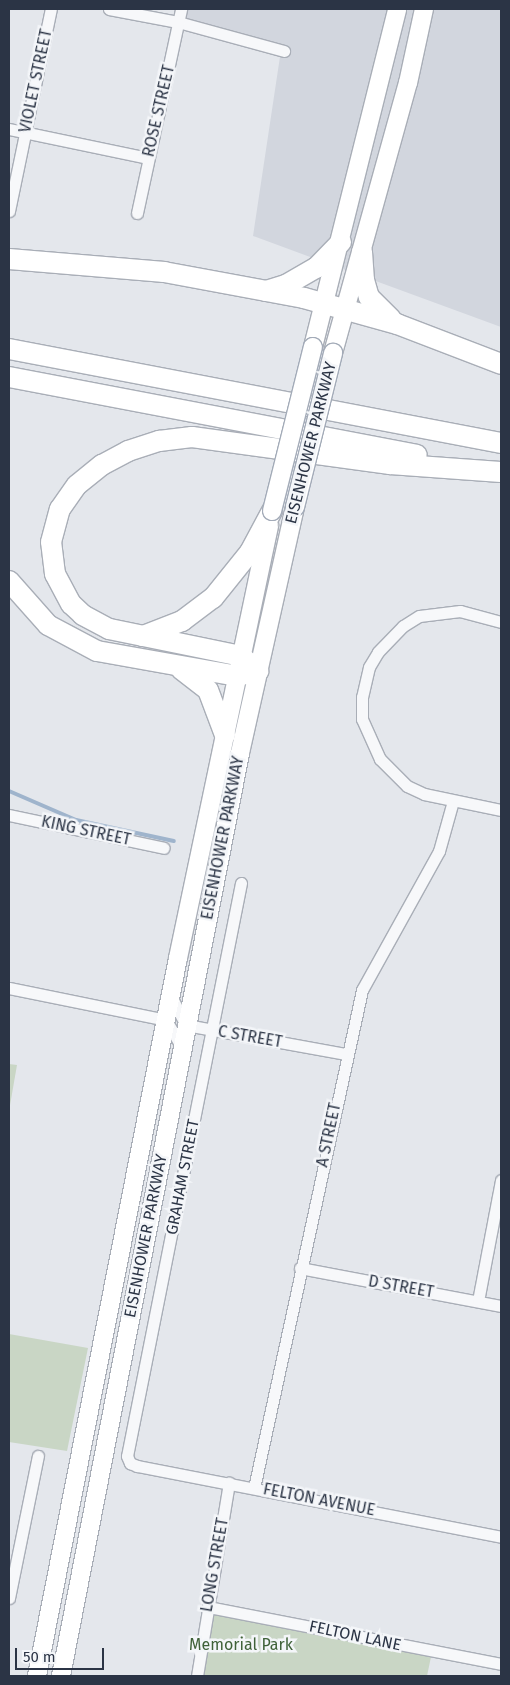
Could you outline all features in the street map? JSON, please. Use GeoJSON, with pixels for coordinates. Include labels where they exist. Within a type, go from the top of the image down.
{"type":"FeatureCollection","features":[{"type":"Feature","properties":{"kind":"highway"},"geometry":{"type":"LineString","coordinates":[[265,291],[310,272],[340,242]]}},
{"type":"Feature","properties":{"kind":"highway"},"geometry":{"type":"LineString","coordinates":[[362,252],[364,280],[369,297],[396,324]]}},
{"type":"Feature","properties":{"kind":"highway"},"geometry":{"type":"LineString","coordinates":[[9,259],[156,271],[265,291],[325,304],[396,324],[501,364]]}},
{"type":"Feature","properties":{"kind":"highway"},"geometry":{"type":"LineString","coordinates":[[9,349],[501,443]]}},
{"type":"Feature","properties":{"kind":"highway"},"geometry":{"type":"LineString","coordinates":[[9,377],[501,472]]}},
{"type":"Feature","properties":{"kind":"highway"},"geometry":{"type":"LineString","coordinates":[[258,671],[241,656],[109,629],[83,614],[62,590],[51,559],[54,524],[68,496],[102,465],[128,451],[159,441],[206,438],[390,464],[501,472]]}},
{"type":"Feature","properties":{"kind":"highway"},"geometry":{"type":"LineString","coordinates":[[140,636],[182,621],[213,598],[250,552],[272,511]]}},
{"type":"Feature","properties":{"kind":"highway"},"geometry":{"type":"LineString","coordinates":[[9,581],[37,614],[78,643],[114,655],[177,667],[237,676],[258,671]]}},
{"type":"Feature","properties":{"kind":"highway"},"geometry":{"type":"LineString","coordinates":[[177,667],[208,690],[225,735]]}},
{"type":"Feature","properties":{"kind":"main road","name":"EISENHOWER PARKWAY"},"geometry":{"type":"LineString","coordinates":[[37,1676],[166,1020],[272,511],[397,9]]}},
{"type":"Feature","properties":{"kind":"main road","name":"EISENHOWER PARKWAY"},"geometry":{"type":"LineString","coordinates":[[61,1676],[186,1025],[258,671],[295,507],[344,309],[362,252],[408,82],[424,9]]}},
{"type":"Feature","properties":{"kind":"street","name":"VIOLET STREET"},"geometry":{"type":"LineString","coordinates":[[9,211],[51,9]]}},
{"type":"Feature","properties":{"kind":"street"},"geometry":{"type":"LineString","coordinates":[[109,9],[178,22],[284,51]]}},
{"type":"Feature","properties":{"kind":"street","name":"ROSE STREET"},"geometry":{"type":"LineString","coordinates":[[137,213],[181,9]]}},
{"type":"Feature","properties":{"kind":"street"},"geometry":{"type":"LineString","coordinates":[[9,129],[148,158]]}},
{"type":"Feature","properties":{"kind":"street"},"geometry":{"type":"LineString","coordinates":[[501,622],[466,611],[419,616],[392,636],[369,667],[362,697],[362,719],[380,760],[407,786],[452,801],[501,810]]}},
{"type":"Feature","properties":{"kind":"street","name":"A STREET"},"geometry":{"type":"LineString","coordinates":[[254,1488],[346,1054],[362,990],[426,877],[444,839],[452,801]]}},
{"type":"Feature","properties":{"kind":"street","name":"KING STREET"},"geometry":{"type":"LineString","coordinates":[[9,815],[164,848]]}},
{"type":"Feature","properties":{"kind":"street","name":"GRAHAM STREET"},"geometry":{"type":"LineString","coordinates":[[137,1466],[130,1463],[127,1456],[241,883]]}},
{"type":"Feature","properties":{"kind":"street"},"geometry":{"type":"LineString","coordinates":[[9,988],[166,1020],[182,1048]]}},
{"type":"Feature","properties":{"kind":"street"},"geometry":{"type":"LineString","coordinates":[[171,996],[186,1025]]}},
{"type":"Feature","properties":{"kind":"street","name":"C STREET"},"geometry":{"type":"LineString","coordinates":[[186,1025],[346,1054]]}},
{"type":"Feature","properties":{"kind":"street"},"geometry":{"type":"LineString","coordinates":[[478,1301],[501,1180]]}},
{"type":"Feature","properties":{"kind":"street","name":"D STREET"},"geometry":{"type":"LineString","coordinates":[[300,1268],[501,1306]]}},
{"type":"Feature","properties":{"kind":"street"},"geometry":{"type":"LineString","coordinates":[[9,1598],[38,1456]]}},
{"type":"Feature","properties":{"kind":"street","name":"FELTON AVENUE"},"geometry":{"type":"LineString","coordinates":[[137,1466],[501,1537]]}},
{"type":"Feature","properties":{"kind":"street","name":"LONG STREET"},"geometry":{"type":"LineString","coordinates":[[196,1676],[229,1483]]}},
{"type":"Feature","properties":{"kind":"street","name":"FELTON LANE"},"geometry":{"type":"LineString","coordinates":[[208,1607],[501,1664]]}},
{"type":"Feature","properties":{"kind":"shaded area"},"geometry":{"type":"Polygon","coordinates":[[[177,9],[501,9],[501,327],[253,236],[281,50],[172,28],[177,9]]]}},
{"type":"Feature","properties":{"kind":"green space"},"geometry":{"type":"Polygon","coordinates":[[[9,1064],[17,1065],[9,1111],[9,1064]]]}},
{"type":"Feature","properties":{"kind":"green space"},"geometry":{"type":"Polygon","coordinates":[[[9,1334],[88,1348],[67,1451],[9,1442],[9,1334]]]}},
{"type":"Feature","properties":{"kind":"green space","name":"Memorial Park"},"geometry":{"type":"Polygon","coordinates":[[[215,1608],[432,1652],[427,1676],[203,1676],[215,1608]]]}},
{"type":"Feature","properties":{"kind":"waterway"},"geometry":{"type":"LineString","coordinates":[[9,791],[76,820],[174,841]]}}]}
